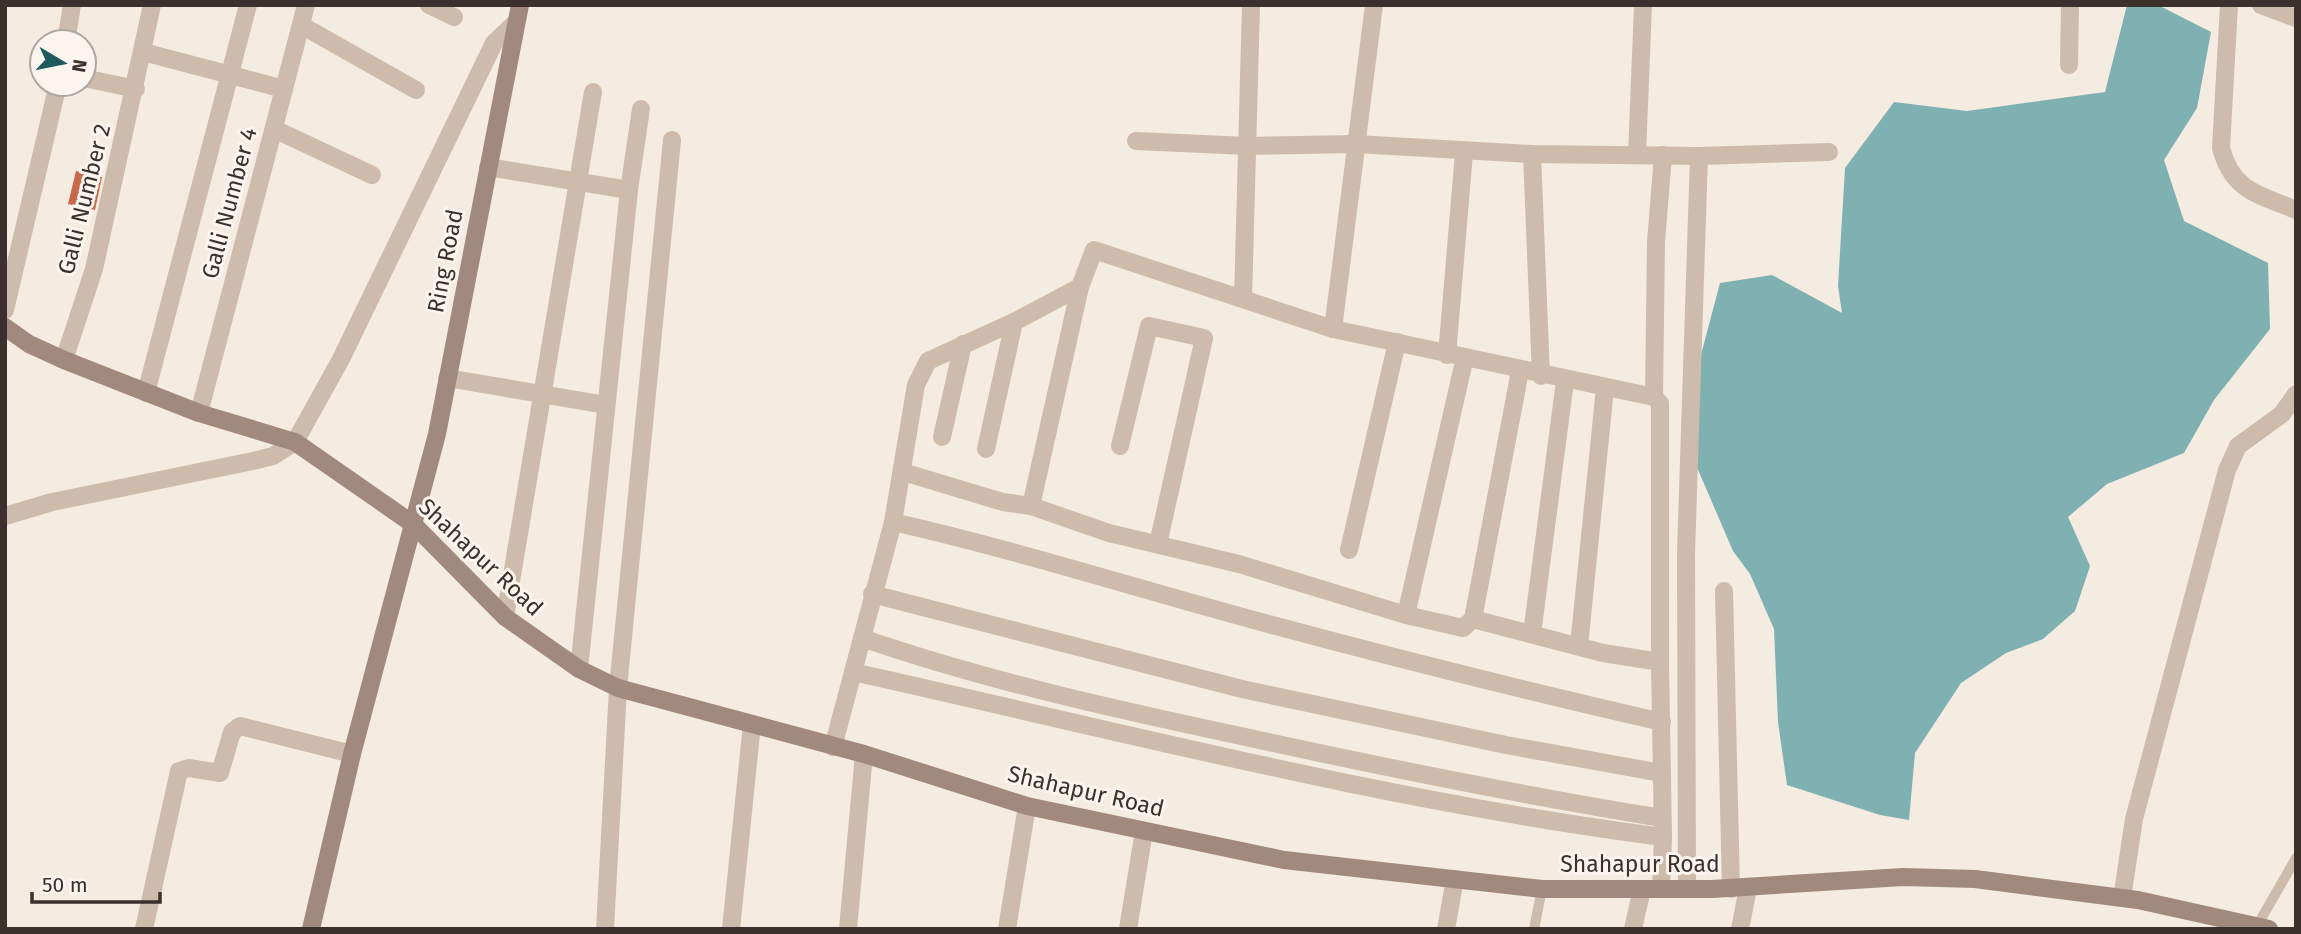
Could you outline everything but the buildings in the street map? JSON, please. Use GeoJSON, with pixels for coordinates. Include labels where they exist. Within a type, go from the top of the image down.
{"type":"FeatureCollection","features":[{"type":"Feature","properties":{"kind":"main road","name":"Ring Road"},"geometry":{"type":"LineString","coordinates":[[311,929],[352,754],[437,434],[518,13]]}},
{"type":"Feature","properties":{"kind":"main road","name":"Shahapur Road"},"geometry":{"type":"LineString","coordinates":[[5,327],[29,344],[146,393],[200,413],[295,442],[413,524],[505,617],[579,669],[618,688],[864,754],[1027,806],[1284,860],[1542,889],[1739,888],[1903,877],[1975,879],[2122,898],[2261,928]]}},
{"type":"Feature","properties":{"kind":"street"},"geometry":{"type":"LineString","coordinates":[[68,28],[72,5]]}},
{"type":"Feature","properties":{"kind":"street","name":"Galli Number 2"},"geometry":{"type":"LineString","coordinates":[[64,360],[94,269],[136,89],[152,5]]}},
{"type":"Feature","properties":{"kind":"street"},"geometry":{"type":"LineString","coordinates":[[146,393],[248,5]]}},
{"type":"Feature","properties":{"kind":"street","name":"Galli Number 4"},"geometry":{"type":"LineString","coordinates":[[200,413],[306,5]]}},
{"type":"Feature","properties":{"kind":"street"},"geometry":{"type":"LineString","coordinates":[[429,5],[454,17]]}},
{"type":"Feature","properties":{"kind":"street"},"geometry":{"type":"LineString","coordinates":[[1243,299],[1251,5]]}},
{"type":"Feature","properties":{"kind":"street"},"geometry":{"type":"LineString","coordinates":[[1333,329],[1374,5]]}},
{"type":"Feature","properties":{"kind":"street"},"geometry":{"type":"LineString","coordinates":[[1637,155],[1643,5]]}},
{"type":"Feature","properties":{"kind":"street"},"geometry":{"type":"LineString","coordinates":[[2069,65],[2070,5]]}},
{"type":"Feature","properties":{"kind":"street"},"geometry":{"type":"LineString","coordinates":[[2229,5],[2221,148],[2227,170],[2244,188],[2296,211]]}},
{"type":"Feature","properties":{"kind":"street"},"geometry":{"type":"LineString","coordinates":[[2261,5],[2296,18]]}},
{"type":"Feature","properties":{"kind":"street"},"geometry":{"type":"LineString","coordinates":[[5,516],[52,502],[273,456],[295,442],[341,359],[494,43],[518,13]]}},
{"type":"Feature","properties":{"kind":"street"},"geometry":{"type":"LineString","coordinates":[[300,25],[416,90]]}},
{"type":"Feature","properties":{"kind":"street"},"geometry":{"type":"LineString","coordinates":[[143,52],[284,89]]}},
{"type":"Feature","properties":{"kind":"street"},"geometry":{"type":"LineString","coordinates":[[98,81],[136,89]]}},
{"type":"Feature","properties":{"kind":"street"},"geometry":{"type":"LineString","coordinates":[[505,617],[540,394],[593,92]]}},
{"type":"Feature","properties":{"kind":"street"},"geometry":{"type":"LineString","coordinates":[[5,310],[55,98]]}},
{"type":"Feature","properties":{"kind":"street"},"geometry":{"type":"LineString","coordinates":[[579,669],[629,190],[641,109]]}},
{"type":"Feature","properties":{"kind":"street"},"geometry":{"type":"LineString","coordinates":[[274,129],[372,175]]}},
{"type":"Feature","properties":{"kind":"street"},"geometry":{"type":"LineString","coordinates":[[605,929],[618,688],[672,139]]}},
{"type":"Feature","properties":{"kind":"street"},"geometry":{"type":"LineString","coordinates":[[1136,141],[1247,146],[1356,144],[1464,153],[1699,156],[1829,152]]}},
{"type":"Feature","properties":{"kind":"street"},"geometry":{"type":"LineString","coordinates":[[1406,615],[1456,356],[1464,153]]}},
{"type":"Feature","properties":{"kind":"street"},"geometry":{"type":"LineString","coordinates":[[1532,154],[1541,376]]}},
{"type":"Feature","properties":{"kind":"street"},"geometry":{"type":"LineString","coordinates":[[1654,397],[1656,242],[1663,155]]}},
{"type":"Feature","properties":{"kind":"street"},"geometry":{"type":"LineString","coordinates":[[1687,888],[1686,553],[1699,156]]}},
{"type":"Feature","properties":{"kind":"street"},"geometry":{"type":"LineString","coordinates":[[488,167],[629,190]]}},
{"type":"Feature","properties":{"kind":"street"},"geometry":{"type":"LineString","coordinates":[[1031,506],[1080,287],[1094,250],[1333,329],[1541,376],[1654,397],[1660,403],[1662,413],[1661,889]]}},
{"type":"Feature","properties":{"kind":"street"},"geometry":{"type":"LineString","coordinates":[[832,747],[893,522],[916,385],[928,362],[1014,322],[1080,287]]}},
{"type":"Feature","properties":{"kind":"street"},"geometry":{"type":"LineString","coordinates":[[986,449],[1014,322]]}},
{"type":"Feature","properties":{"kind":"street"},"geometry":{"type":"LineString","coordinates":[[1120,446],[1149,326],[1205,338],[1158,544]]}},
{"type":"Feature","properties":{"kind":"street"},"geometry":{"type":"LineString","coordinates":[[1349,551],[1397,342]]}},
{"type":"Feature","properties":{"kind":"street"},"geometry":{"type":"LineString","coordinates":[[942,438],[963,344]]}},
{"type":"Feature","properties":{"kind":"street"},"geometry":{"type":"LineString","coordinates":[[903,472],[1003,502],[1031,506],[1108,533],[1239,564],[1448,627],[1463,628],[1473,619],[1520,371]]}},
{"type":"Feature","properties":{"kind":"street"},"geometry":{"type":"LineString","coordinates":[[447,378],[606,405]]}},
{"type":"Feature","properties":{"kind":"street"},"geometry":{"type":"LineString","coordinates":[[1532,635],[1565,381]]}},
{"type":"Feature","properties":{"kind":"street"},"geometry":{"type":"LineString","coordinates":[[1579,646],[1605,388]]}},
{"type":"Feature","properties":{"kind":"street"},"geometry":{"type":"LineString","coordinates":[[2122,898],[2134,819],[2227,470],[2238,446],[2282,414],[2296,394]]}},
{"type":"Feature","properties":{"kind":"street"},"geometry":{"type":"LineString","coordinates":[[893,522],[988,543],[1068,569],[1296,631],[1662,722]]}},
{"type":"Feature","properties":{"kind":"street"},"geometry":{"type":"LineString","coordinates":[[1724,591],[1740,929]]}},
{"type":"Feature","properties":{"kind":"street"},"geometry":{"type":"LineString","coordinates":[[872,594],[1242,689],[1506,745],[1661,773]]}},
{"type":"Feature","properties":{"kind":"street"},"geometry":{"type":"LineString","coordinates":[[1473,619],[1579,646],[1660,662]]}},
{"type":"Feature","properties":{"kind":"street"},"geometry":{"type":"LineString","coordinates":[[862,638],[981,675],[1145,716],[1509,793],[1662,818]]}},
{"type":"Feature","properties":{"kind":"street"},"geometry":{"type":"LineString","coordinates":[[853,672],[1428,801],[1535,820],[1663,837]]}},
{"type":"Feature","properties":{"kind":"street"},"geometry":{"type":"LineString","coordinates":[[732,929],[752,724]]}},
{"type":"Feature","properties":{"kind":"street"},"geometry":{"type":"LineString","coordinates":[[144,929],[179,771],[189,768],[220,773],[232,732],[240,726],[352,754]]}},
{"type":"Feature","properties":{"kind":"street"},"geometry":{"type":"LineString","coordinates":[[848,929],[864,754]]}},
{"type":"Feature","properties":{"kind":"street"},"geometry":{"type":"LineString","coordinates":[[1007,929],[1027,806]]}},
{"type":"Feature","properties":{"kind":"street"},"geometry":{"type":"LineString","coordinates":[[1128,929],[1144,831]]}},
{"type":"Feature","properties":{"kind":"street"},"geometry":{"type":"LineString","coordinates":[[1446,929],[1455,879]]}},
{"type":"Feature","properties":{"kind":"street"},"geometry":{"type":"LineString","coordinates":[[1633,929],[1642,889]]}},
{"type":"Feature","properties":{"kind":"lane"},"geometry":{"type":"LineString","coordinates":[[2261,928],[2296,858]]}},
{"type":"Feature","properties":{"kind":"lane"},"geometry":{"type":"LineString","coordinates":[[1534,929],[1542,889]]}},
{"type":"Feature","properties":{"kind":"water"},"geometry":{"type":"Polygon","coordinates":[[[2127,5],[2158,5],[2211,32],[2197,108],[2164,160],[2184,221],[2268,263],[2270,329],[2214,400],[2184,453],[2107,484],[2068,517],[2090,566],[2075,611],[2043,639],[2006,653],[1961,683],[1915,753],[1909,820],[1880,815],[1787,785],[1778,722],[1774,629],[1750,574],[1733,551],[1690,451],[1697,370],[1720,283],[1772,275],[1842,313],[1838,286],[1845,168],[1894,102],[1967,111],[2105,92],[2127,5]]]}}]}
